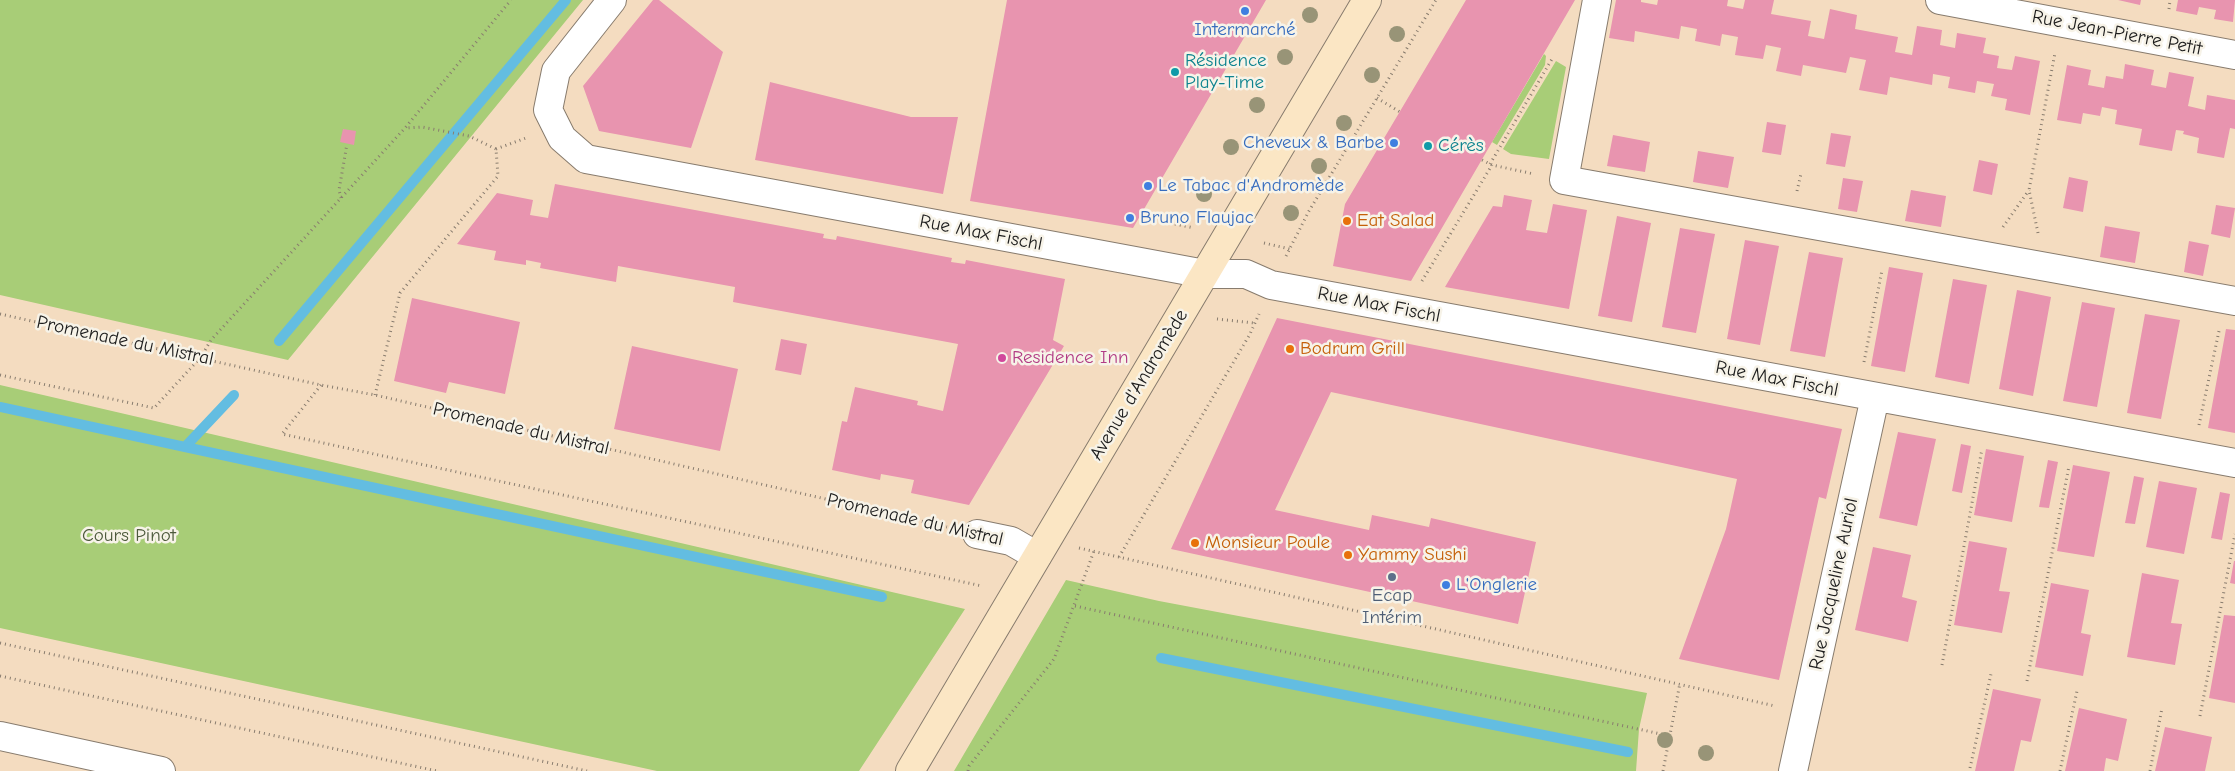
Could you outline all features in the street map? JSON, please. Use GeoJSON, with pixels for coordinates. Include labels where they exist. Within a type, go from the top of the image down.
{"type":"FeatureCollection","features":[{"type":"Feature","properties":{"kind":"street","name":"Rue Max Fischl"},"geometry":{"type":"LineString","coordinates":[[612,0],[556,72],[548,110],[562,138],[586,159],[1205,274],[1246,274],[1272,285],[2235,463]]}},
{"type":"Feature","properties":{"kind":"street","name":"Avenue d'Andromède"},"geometry":{"type":"LineString","coordinates":[[910,771],[1367,0]]}},
{"type":"Feature","properties":{"kind":"street"},"geometry":{"type":"LineString","coordinates":[[1597,0],[1564,180],[2231,300]]}},
{"type":"Feature","properties":{"kind":"street","name":"Rue Jean-Pierre Petit"},"geometry":{"type":"LineString","coordinates":[[1940,0],[2235,55]]}},
{"type":"Feature","properties":{"kind":"street","name":"Rue Jacqueline Auriol"},"geometry":{"type":"LineString","coordinates":[[1792,771],[1875,397]]}},
{"type":"Feature","properties":{"kind":"street","name":"Promenade du Mistral"},"geometry":{"type":"LineString","coordinates":[[976,534],[1042,549]]}},
{"type":"Feature","properties":{"kind":"street"},"geometry":{"type":"LineString","coordinates":[[0,736],[160,771]]}},
{"type":"Feature","properties":{"kind":"path"},"geometry":{"type":"LineString","coordinates":[[0,375],[154,408],[201,358],[211,340],[405,128],[511,0]]}},
{"type":"Feature","properties":{"kind":"path"},"geometry":{"type":"LineString","coordinates":[[1284,260],[1309,210],[1436,0]]}},
{"type":"Feature","properties":{"kind":"path"},"geometry":{"type":"LineString","coordinates":[[2038,266],[2041,249],[2029,190],[2061,22]]}},
{"type":"Feature","properties":{"kind":"path"},"geometry":{"type":"LineString","coordinates":[[1418,288],[1555,54],[1584,68]]}},
{"type":"Feature","properties":{"kind":"path"},"geometry":{"type":"LineString","coordinates":[[1377,98],[1400,112]]}},
{"type":"Feature","properties":{"kind":"path"},"geometry":{"type":"LineString","coordinates":[[375,395],[400,292],[498,176],[496,149],[469,136],[422,127],[405,128]]}},
{"type":"Feature","properties":{"kind":"path"},"geometry":{"type":"LineString","coordinates":[[341,198],[339,190],[347,144]]}},
{"type":"Feature","properties":{"kind":"path"},"geometry":{"type":"LineString","coordinates":[[1482,160],[1491,165],[1564,180]]}},
{"type":"Feature","properties":{"kind":"path"},"geometry":{"type":"LineString","coordinates":[[1992,257],[1994,240],[2029,190]]}},
{"type":"Feature","properties":{"kind":"path"},"geometry":{"type":"LineString","coordinates":[[1170,223],[1203,230]]}},
{"type":"Feature","properties":{"kind":"path"},"geometry":{"type":"LineString","coordinates":[[1862,370],[1889,239]]}},
{"type":"Feature","properties":{"kind":"path"},"geometry":{"type":"LineString","coordinates":[[1264,244],[1290,249]]}},
{"type":"Feature","properties":{"kind":"path"},"geometry":{"type":"LineString","coordinates":[[2197,433],[2231,300]]}},
{"type":"Feature","properties":{"kind":"path","name":"Promenade du Mistral"},"geometry":{"type":"LineString","coordinates":[[0,314],[321,386],[375,395],[976,534]]}},
{"type":"Feature","properties":{"kind":"path"},"geometry":{"type":"LineString","coordinates":[[1208,318],[1254,323]]}},
{"type":"Feature","properties":{"kind":"path"},"geometry":{"type":"LineString","coordinates":[[1119,557],[1250,334]]}},
{"type":"Feature","properties":{"kind":"path"},"geometry":{"type":"LineString","coordinates":[[321,386],[282,434],[985,587]]}},
{"type":"Feature","properties":{"kind":"path"},"geometry":{"type":"LineString","coordinates":[[1942,665],[1982,448]]}},
{"type":"Feature","properties":{"kind":"path"},"geometry":{"type":"LineString","coordinates":[[2027,681],[2069,464]]}},
{"type":"Feature","properties":{"kind":"path"},"geometry":{"type":"LineString","coordinates":[[2200,716],[2235,534]]}},
{"type":"Feature","properties":{"kind":"path"},"geometry":{"type":"LineString","coordinates":[[1042,549],[1094,551],[1680,683],[1774,706]]}},
{"type":"Feature","properties":{"kind":"path"},"geometry":{"type":"LineString","coordinates":[[968,771],[969,766],[1054,660],[1094,551]]}},
{"type":"Feature","properties":{"kind":"path"},"geometry":{"type":"LineString","coordinates":[[1075,606],[1670,736]]}},
{"type":"Feature","properties":{"kind":"path"},"geometry":{"type":"LineString","coordinates":[[0,643],[587,771]]}},
{"type":"Feature","properties":{"kind":"path"},"geometry":{"type":"LineString","coordinates":[[1970,768],[1991,674]]}},
{"type":"Feature","properties":{"kind":"path"},"geometry":{"type":"LineString","coordinates":[[0,676],[437,771]]}},
{"type":"Feature","properties":{"kind":"path"},"geometry":{"type":"LineString","coordinates":[[1663,771],[1680,683]]}},
{"type":"Feature","properties":{"kind":"path"},"geometry":{"type":"LineString","coordinates":[[2060,771],[2077,691]]}},
{"type":"Feature","properties":{"kind":"path"},"geometry":{"type":"LineString","coordinates":[[2150,771],[2162,708]]}},
{"type":"Feature","properties":{"kind":"green space"},"geometry":{"type":"Polygon","coordinates":[[[0,0],[583,0],[288,360],[0,295],[0,0]]]}},
{"type":"Feature","properties":{"kind":"green space"},"geometry":{"type":"Polygon","coordinates":[[[1544,54],[1546,56],[1545,65],[1497,145],[1492,142],[1544,54]]]}},
{"type":"Feature","properties":{"kind":"green space"},"geometry":{"type":"Polygon","coordinates":[[[1556,61],[1566,67],[1549,159],[1511,154],[1503,149],[1556,61]]]}},
{"type":"Feature","properties":{"kind":"green space","name":"Cours Pinot"},"geometry":{"type":"Polygon","coordinates":[[[0,385],[965,609],[859,771],[657,771],[0,628],[0,385]]]}},
{"type":"Feature","properties":{"kind":"green space"},"geometry":{"type":"Polygon","coordinates":[[[1066,580],[1159,601],[1647,693],[1639,729],[1636,771],[954,771],[1066,580]]]}},
{"type":"Feature","properties":{"kind":"building"},"geometry":{"type":"Polygon","coordinates":[[[653,0],[659,0],[723,52],[691,148],[599,131],[583,86],[653,0]]]}},
{"type":"Feature","properties":{"kind":"building"},"geometry":{"type":"Polygon","coordinates":[[[1007,0],[1266,0],[1133,228],[970,201],[1007,0]]]}},
{"type":"Feature","properties":{"kind":"building","name":"Cérès"},"geometry":{"type":"Polygon","coordinates":[[[1466,0],[1575,0],[1411,281],[1333,266],[1345,204],[1466,0]]]}},
{"type":"Feature","properties":{"kind":"building"},"geometry":{"type":"Polygon","coordinates":[[[1616,0],[1641,0],[1641,2],[1657,5],[1658,0],[1728,0],[1727,6],[1743,9],[1745,0],[1774,0],[1771,14],[1811,21],[1808,36],[1824,39],[1830,9],[1857,15],[1855,29],[1898,37],[1895,52],[1912,55],[1917,26],[1942,30],[1940,45],[1955,48],[1957,33],[1986,38],[1983,53],[1999,56],[1997,68],[2012,70],[2015,56],[2040,61],[2030,115],[2005,110],[2007,99],[1991,96],[1994,84],[1977,81],[1975,93],[1948,88],[1950,77],[1933,74],[1932,85],[1890,77],[1887,95],[1859,90],[1866,60],[1850,57],[1846,73],[1803,65],[1801,76],[1776,71],[1781,48],[1766,45],[1763,59],[1735,55],[1738,37],[1722,34],[1720,46],[1695,41],[1697,29],[1681,26],[1679,39],[1635,31],[1634,42],[1609,38],[1616,0]]]}},
{"type":"Feature","properties":{"kind":"building"},"geometry":{"type":"Polygon","coordinates":[[[2118,0],[2141,0],[2140,5],[2118,0]]]}},
{"type":"Feature","properties":{"kind":"building"},"geometry":{"type":"Polygon","coordinates":[[[2178,0],[2235,0],[2233,22],[2214,19],[2216,10],[2199,7],[2197,15],[2176,11],[2178,0]]]}},
{"type":"Feature","properties":{"kind":"building"},"geometry":{"type":"Polygon","coordinates":[[[2125,64],[2154,70],[2151,85],[2166,88],[2169,72],[2194,77],[2188,106],[2205,110],[2207,95],[2235,100],[2235,129],[2230,128],[2224,158],[2197,153],[2199,138],[2183,134],[2184,131],[2176,130],[2172,151],[2139,145],[2142,129],[2115,124],[2117,110],[2102,107],[2100,116],[2083,113],[2081,124],[2057,120],[2067,65],[2091,70],[2088,85],[2104,88],[2106,76],[2123,79],[2125,64]]]}},
{"type":"Feature","properties":{"kind":"building"},"geometry":{"type":"Polygon","coordinates":[[[770,82],[911,117],[958,117],[943,194],[755,160],[770,82]]]}},
{"type":"Feature","properties":{"kind":"building"},"geometry":{"type":"Polygon","coordinates":[[[1767,122],[1786,125],[1781,155],[1762,152],[1767,122]]]}},
{"type":"Feature","properties":{"kind":"building"},"geometry":{"type":"Polygon","coordinates":[[[343,129],[356,131],[354,145],[340,142],[343,129]]]}},
{"type":"Feature","properties":{"kind":"building"},"geometry":{"type":"Polygon","coordinates":[[[1831,133],[1851,136],[1845,167],[1826,164],[1831,133]]]}},
{"type":"Feature","properties":{"kind":"building"},"geometry":{"type":"Polygon","coordinates":[[[1613,135],[1650,142],[1645,172],[1607,166],[1613,135]]]}},
{"type":"Feature","properties":{"kind":"building"},"geometry":{"type":"Polygon","coordinates":[[[1698,151],[1734,157],[1728,188],[1693,182],[1698,151]]]}},
{"type":"Feature","properties":{"kind":"building"},"geometry":{"type":"Polygon","coordinates":[[[1979,160],[1998,164],[1992,195],[1973,191],[1979,160]]]}},
{"type":"Feature","properties":{"kind":"building"},"geometry":{"type":"Polygon","coordinates":[[[2069,177],[2088,181],[2083,212],[2063,208],[2069,177]]]}},
{"type":"Feature","properties":{"kind":"building"},"geometry":{"type":"Polygon","coordinates":[[[1843,178],[1863,181],[1857,212],[1838,209],[1843,178]]]}},
{"type":"Feature","properties":{"kind":"building","name":"Residence Inn"},"geometry":{"type":"Polygon","coordinates":[[[555,184],[824,234],[823,238],[836,240],[837,236],[952,258],[951,262],[965,264],[966,260],[1065,279],[1053,340],[1064,346],[969,505],[911,493],[914,480],[881,474],[880,480],[832,470],[842,421],[847,422],[855,387],[918,401],[917,405],[943,411],[958,344],[733,302],[735,287],[618,266],[616,282],[540,268],[541,263],[526,260],[526,265],[494,260],[496,251],[457,244],[497,193],[533,200],[530,215],[548,218],[555,184]]]}},
{"type":"Feature","properties":{"kind":"building"},"geometry":{"type":"Polygon","coordinates":[[[1911,190],[1946,196],[1941,227],[1905,221],[1911,190]]]}},
{"type":"Feature","properties":{"kind":"building"},"geometry":{"type":"Polygon","coordinates":[[[1504,195],[1532,200],[1526,230],[1547,233],[1553,204],[1587,210],[1569,309],[1445,287],[1493,206],[1502,207],[1504,195]]]}},
{"type":"Feature","properties":{"kind":"building"},"geometry":{"type":"Polygon","coordinates":[[[2216,205],[2235,208],[2230,238],[2211,234],[2216,205]]]}},
{"type":"Feature","properties":{"kind":"building"},"geometry":{"type":"Polygon","coordinates":[[[1617,216],[1651,223],[1632,322],[1598,316],[1617,216]]]}},
{"type":"Feature","properties":{"kind":"building"},"geometry":{"type":"Polygon","coordinates":[[[2105,226],[2140,232],[2135,263],[2100,257],[2105,226]]]}},
{"type":"Feature","properties":{"kind":"building"},"geometry":{"type":"Polygon","coordinates":[[[1680,228],[1715,234],[1696,333],[1662,327],[1680,228]]]}},
{"type":"Feature","properties":{"kind":"building"},"geometry":{"type":"Polygon","coordinates":[[[1745,240],[1779,246],[1760,345],[1727,339],[1745,240]]]}},
{"type":"Feature","properties":{"kind":"building"},"geometry":{"type":"Polygon","coordinates":[[[2189,241],[2209,245],[2203,276],[2184,272],[2189,241]]]}},
{"type":"Feature","properties":{"kind":"building"},"geometry":{"type":"Polygon","coordinates":[[[1809,252],[1843,258],[1825,357],[1790,351],[1809,252]]]}},
{"type":"Feature","properties":{"kind":"building"},"geometry":{"type":"Polygon","coordinates":[[[1889,267],[1923,273],[1905,372],[1871,366],[1889,267]]]}},
{"type":"Feature","properties":{"kind":"building"},"geometry":{"type":"Polygon","coordinates":[[[1953,279],[1987,285],[1969,384],[1935,377],[1953,279]]]}},
{"type":"Feature","properties":{"kind":"building"},"geometry":{"type":"Polygon","coordinates":[[[2017,290],[2051,297],[2033,396],[1999,389],[2017,290]]]}},
{"type":"Feature","properties":{"kind":"building"},"geometry":{"type":"Polygon","coordinates":[[[412,298],[520,322],[505,394],[449,382],[446,393],[394,381],[412,298]]]}},
{"type":"Feature","properties":{"kind":"building"},"geometry":{"type":"Polygon","coordinates":[[[2082,302],[2115,308],[2097,407],[2063,401],[2082,302]]]}},
{"type":"Feature","properties":{"kind":"building"},"geometry":{"type":"Polygon","coordinates":[[[2145,314],[2180,320],[2161,419],[2127,413],[2145,314]]]}},
{"type":"Feature","properties":{"kind":"building"},"geometry":{"type":"Polygon","coordinates":[[[1277,318],[1842,429],[1826,499],[1819,497],[1779,680],[1679,659],[1726,529],[1737,479],[1331,392],[1275,510],[1369,530],[1372,515],[1429,527],[1431,518],[1536,542],[1518,624],[1171,549],[1277,318]]]}},
{"type":"Feature","properties":{"kind":"building"},"geometry":{"type":"Polygon","coordinates":[[[2226,329],[2235,330],[2235,433],[2208,428],[2226,329]]]}},
{"type":"Feature","properties":{"kind":"building"},"geometry":{"type":"Polygon","coordinates":[[[781,339],[807,344],[801,375],[775,370],[781,339]]]}},
{"type":"Feature","properties":{"kind":"building"},"geometry":{"type":"Polygon","coordinates":[[[632,346],[738,369],[720,451],[614,429],[632,346]]]}},
{"type":"Feature","properties":{"kind":"building"},"geometry":{"type":"Polygon","coordinates":[[[1898,432],[1936,439],[1917,526],[1879,518],[1898,432]]]}},
{"type":"Feature","properties":{"kind":"building"},"geometry":{"type":"Polygon","coordinates":[[[1961,444],[1971,446],[1962,493],[1952,491],[1961,444]]]}},
{"type":"Feature","properties":{"kind":"building"},"geometry":{"type":"Polygon","coordinates":[[[1986,449],[2024,456],[2012,522],[1974,515],[1986,449]]]}},
{"type":"Feature","properties":{"kind":"building"},"geometry":{"type":"Polygon","coordinates":[[[2048,460],[2058,462],[2049,508],[2039,507],[2048,460]]]}},
{"type":"Feature","properties":{"kind":"building"},"geometry":{"type":"Polygon","coordinates":[[[2073,465],[2110,472],[2094,557],[2057,551],[2073,465]]]}},
{"type":"Feature","properties":{"kind":"building"},"geometry":{"type":"Polygon","coordinates":[[[2134,476],[2144,478],[2135,524],[2125,523],[2134,476]]]}},
{"type":"Feature","properties":{"kind":"building"},"geometry":{"type":"Polygon","coordinates":[[[2159,481],[2197,488],[2184,554],[2146,547],[2159,481]]]}},
{"type":"Feature","properties":{"kind":"building"},"geometry":{"type":"Polygon","coordinates":[[[2220,492],[2230,494],[2222,540],[2211,538],[2220,492]]]}},
{"type":"Feature","properties":{"kind":"building"},"geometry":{"type":"Polygon","coordinates":[[[1969,541],[2007,548],[1999,591],[2010,592],[2002,633],[1954,625],[1969,541]]]}},
{"type":"Feature","properties":{"kind":"building"},"geometry":{"type":"Polygon","coordinates":[[[1873,547],[1911,555],[1902,597],[1917,601],[1908,642],[1855,630],[1873,547]]]}},
{"type":"Feature","properties":{"kind":"building"},"geometry":{"type":"Polygon","coordinates":[[[2235,561],[2235,584],[2230,583],[2235,561]]]}},
{"type":"Feature","properties":{"kind":"building"},"geometry":{"type":"Polygon","coordinates":[[[2142,573],[2179,580],[2171,623],[2182,624],[2175,665],[2127,657],[2142,573]]]}},
{"type":"Feature","properties":{"kind":"building"},"geometry":{"type":"Polygon","coordinates":[[[2051,583],[2089,590],[2081,633],[2091,635],[2083,676],[2035,667],[2051,583]]]}},
{"type":"Feature","properties":{"kind":"building"},"geometry":{"type":"Polygon","coordinates":[[[2224,615],[2235,616],[2235,703],[2209,698],[2224,615]]]}},
{"type":"Feature","properties":{"kind":"building"},"geometry":{"type":"Polygon","coordinates":[[[1993,689],[2041,699],[2031,742],[2021,740],[2014,771],[1975,771],[1993,689]]]}},
{"type":"Feature","properties":{"kind":"building"},"geometry":{"type":"Polygon","coordinates":[[[2079,708],[2127,719],[2118,761],[2106,758],[2104,771],[2065,771],[2079,708]]]}},
{"type":"Feature","properties":{"kind":"building"},"geometry":{"type":"Polygon","coordinates":[[[2165,727],[2212,737],[2205,771],[2155,771],[2165,727]]]}},
{"type":"Feature","properties":{"kind":"waterway"},"geometry":{"type":"LineString","coordinates":[[279,341],[566,0]]}},
{"type":"Feature","properties":{"kind":"waterway"},"geometry":{"type":"LineString","coordinates":[[0,407],[185,447],[234,395]]}},
{"type":"Feature","properties":{"kind":"waterway"},"geometry":{"type":"LineString","coordinates":[[185,447],[882,597]]}},
{"type":"Feature","properties":{"kind":"waterway"},"geometry":{"type":"LineString","coordinates":[[1161,658],[1628,752]]}},
{"type":"Feature","properties":{"kind":"place","name":"Intermarché"},"geometry":{"type":"Point","coordinates":[1245,11]}},
{"type":"Feature","properties":{"kind":"place","name":"Résidence Play-Time"},"geometry":{"type":"Point","coordinates":[1175,72]}},
{"type":"Feature","properties":{"kind":"place","name":"Cheveux & Barbe"},"geometry":{"type":"Point","coordinates":[1394,143]}},
{"type":"Feature","properties":{"kind":"place","name":"Cérès"},"geometry":{"type":"Point","coordinates":[1428,146]}},
{"type":"Feature","properties":{"kind":"place","name":"Le Tabac d'Andromède"},"geometry":{"type":"Point","coordinates":[1148,186]}},
{"type":"Feature","properties":{"kind":"place","name":"Bruno Flaujac"},"geometry":{"type":"Point","coordinates":[1130,218]}},
{"type":"Feature","properties":{"kind":"place","name":"Eat Salad"},"geometry":{"type":"Point","coordinates":[1347,221]}},
{"type":"Feature","properties":{"kind":"place","name":"Bodrum Grill"},"geometry":{"type":"Point","coordinates":[1290,349]}},
{"type":"Feature","properties":{"kind":"place","name":"Residence Inn"},"geometry":{"type":"Point","coordinates":[1002,358]}},
{"type":"Feature","properties":{"kind":"place","name":"Monsieur Poule"},"geometry":{"type":"Point","coordinates":[1195,543]}},
{"type":"Feature","properties":{"kind":"place","name":"Yammy Sushi"},"geometry":{"type":"Point","coordinates":[1348,555]}},
{"type":"Feature","properties":{"kind":"place","name":"Ecap Intérim"},"geometry":{"type":"Point","coordinates":[1392,577]}},
{"type":"Feature","properties":{"kind":"place","name":"L'Onglerie"},"geometry":{"type":"Point","coordinates":[1446,585]}}]}
